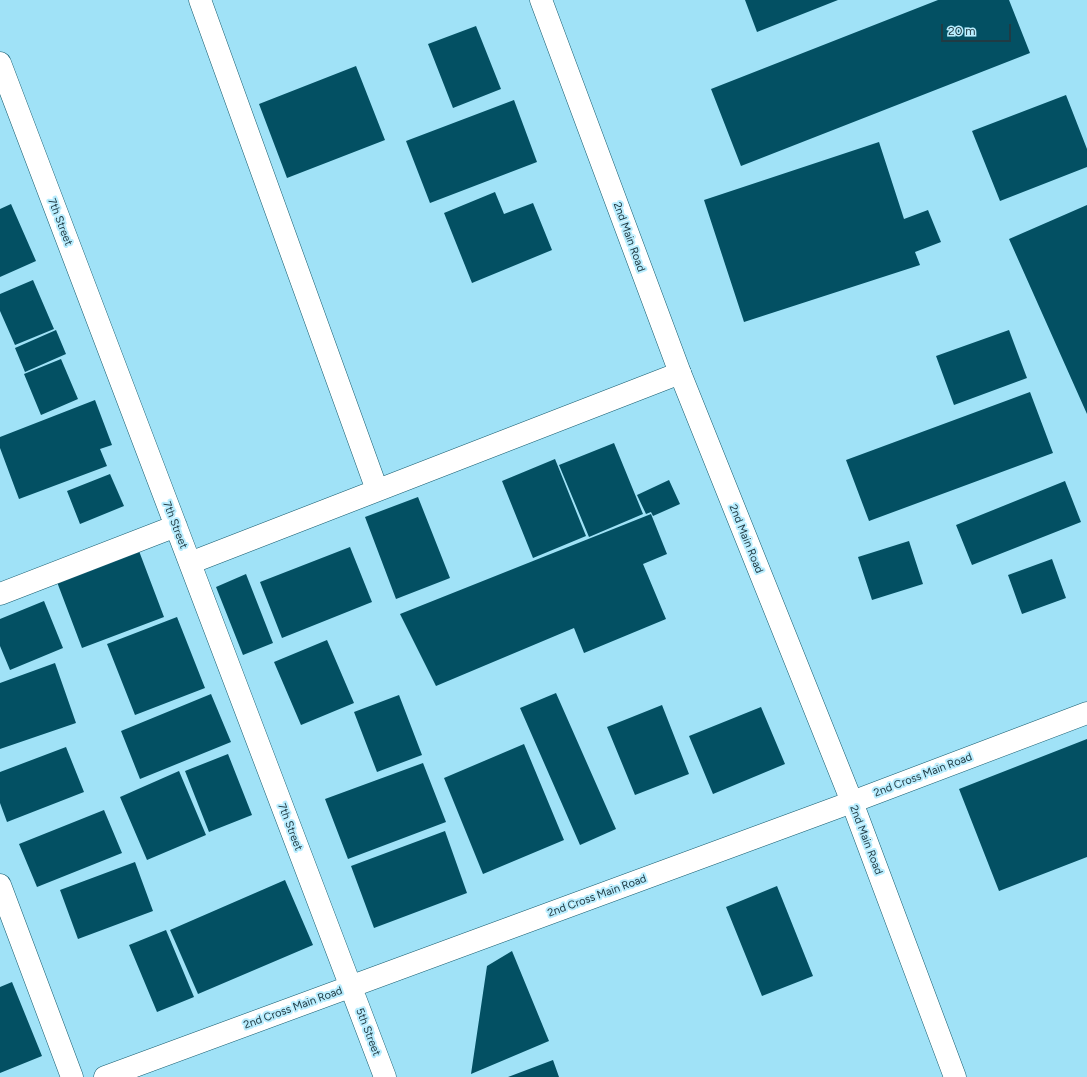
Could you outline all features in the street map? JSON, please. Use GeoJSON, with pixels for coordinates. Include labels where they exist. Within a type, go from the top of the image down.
{"type":"FeatureCollection","features":[{"type":"Feature","properties":{"kind":"street"},"geometry":{"type":"LineString","coordinates":[[200,0],[377,490]]}},
{"type":"Feature","properties":{"kind":"street","name":"2nd Main Road"},"geometry":{"type":"LineString","coordinates":[[541,0],[680,373],[852,802],[955,1077]]}},
{"type":"Feature","properties":{"kind":"street","name":"7th Street"},"geometry":{"type":"LineString","coordinates":[[0,63],[351,986]]}},
{"type":"Feature","properties":{"kind":"street"},"geometry":{"type":"LineString","coordinates":[[190,563],[680,373]]}},
{"type":"Feature","properties":{"kind":"street"},"geometry":{"type":"LineString","coordinates":[[0,594],[176,526]]}},
{"type":"Feature","properties":{"kind":"street","name":"2nd Cross Main Road"},"geometry":{"type":"LineString","coordinates":[[105,1077],[852,802],[1087,713]]}},
{"type":"Feature","properties":{"kind":"street"},"geometry":{"type":"LineString","coordinates":[[0,885],[72,1077]]}},
{"type":"Feature","properties":{"kind":"street","name":"5th Street"},"geometry":{"type":"LineString","coordinates":[[351,986],[385,1077]]}},
{"type":"Feature","properties":{"kind":"building"},"geometry":{"type":"Polygon","coordinates":[[[745,0],[838,0],[757,32],[745,0]]]}},
{"type":"Feature","properties":{"kind":"building"},"geometry":{"type":"Polygon","coordinates":[[[938,0],[1009,0],[1030,53],[741,166],[711,89],[938,0]]]}},
{"type":"Feature","properties":{"kind":"building"},"geometry":{"type":"Polygon","coordinates":[[[476,26],[501,89],[453,108],[428,44],[476,26]]]}},
{"type":"Feature","properties":{"kind":"building"},"geometry":{"type":"Polygon","coordinates":[[[356,66],[385,140],[287,178],[259,104],[356,66]]]}},
{"type":"Feature","properties":{"kind":"building"},"geometry":{"type":"Polygon","coordinates":[[[1066,95],[1087,149],[1087,167],[1000,201],[972,131],[1066,95]]]}},
{"type":"Feature","properties":{"kind":"building"},"geometry":{"type":"Polygon","coordinates":[[[514,100],[537,162],[430,203],[406,141],[514,100]]]}},
{"type":"Feature","properties":{"kind":"building"},"geometry":{"type":"Polygon","coordinates":[[[879,142],[904,219],[928,210],[941,242],[915,252],[920,265],[744,322],[704,200],[879,142]]]}},
{"type":"Feature","properties":{"kind":"building"},"geometry":{"type":"Polygon","coordinates":[[[495,192],[504,214],[533,203],[552,250],[472,283],[444,213],[495,192]]]}},
{"type":"Feature","properties":{"kind":"building"},"geometry":{"type":"Polygon","coordinates":[[[11,204],[36,261],[0,277],[0,209],[11,204]]]}},
{"type":"Feature","properties":{"kind":"building"},"geometry":{"type":"Polygon","coordinates":[[[1087,205],[1087,414],[1009,239],[1087,205]]]}},
{"type":"Feature","properties":{"kind":"building"},"geometry":{"type":"Polygon","coordinates":[[[33,280],[54,329],[15,345],[0,311],[0,294],[33,280]]]}},
{"type":"Feature","properties":{"kind":"building"},"geometry":{"type":"Polygon","coordinates":[[[56,330],[66,354],[25,372],[15,348],[56,330]]]}},
{"type":"Feature","properties":{"kind":"building"},"geometry":{"type":"Polygon","coordinates":[[[1009,330],[1027,378],[954,405],[936,356],[1009,330]]]}},
{"type":"Feature","properties":{"kind":"building"},"geometry":{"type":"Polygon","coordinates":[[[61,359],[78,399],[41,415],[24,374],[61,359]]]}},
{"type":"Feature","properties":{"kind":"building"},"geometry":{"type":"Polygon","coordinates":[[[1030,392],[1053,453],[869,521],[846,460],[1030,392]]]}},
{"type":"Feature","properties":{"kind":"building"},"geometry":{"type":"Polygon","coordinates":[[[95,400],[112,445],[100,449],[107,466],[19,499],[0,448],[0,437],[95,400]]]}},
{"type":"Feature","properties":{"kind":"building"},"geometry":{"type":"Polygon","coordinates":[[[614,443],[643,514],[589,537],[559,465],[614,443]]]}},
{"type":"Feature","properties":{"kind":"building"},"geometry":{"type":"Polygon","coordinates":[[[555,459],[586,536],[533,558],[502,481],[555,459]]]}},
{"type":"Feature","properties":{"kind":"building"},"geometry":{"type":"Polygon","coordinates":[[[110,474],[124,506],[80,524],[67,491],[110,474]]]}},
{"type":"Feature","properties":{"kind":"building"},"geometry":{"type":"Polygon","coordinates":[[[669,480],[680,504],[653,516],[651,512],[646,514],[637,495],[669,480]]]}},
{"type":"Feature","properties":{"kind":"building"},"geometry":{"type":"Polygon","coordinates":[[[1065,481],[1081,522],[972,565],[956,525],[1065,481]]]}},
{"type":"Feature","properties":{"kind":"building"},"geometry":{"type":"Polygon","coordinates":[[[418,497],[450,578],[396,599],[365,517],[418,497]]]}},
{"type":"Feature","properties":{"kind":"building"},"geometry":{"type":"Polygon","coordinates":[[[651,514],[667,554],[643,564],[666,619],[584,653],[574,628],[436,686],[400,614],[651,514]]]}},
{"type":"Feature","properties":{"kind":"building"},"geometry":{"type":"Polygon","coordinates":[[[909,541],[923,584],[872,600],[858,557],[909,541]]]}},
{"type":"Feature","properties":{"kind":"building"},"geometry":{"type":"Polygon","coordinates":[[[350,547],[372,602],[282,638],[260,582],[350,547]]]}},
{"type":"Feature","properties":{"kind":"building"},"geometry":{"type":"Polygon","coordinates":[[[139,551],[164,617],[82,648],[57,582],[139,551]]]}},
{"type":"Feature","properties":{"kind":"building"},"geometry":{"type":"Polygon","coordinates":[[[1052,559],[1066,598],[1022,614],[1008,575],[1052,559]]]}},
{"type":"Feature","properties":{"kind":"building"},"geometry":{"type":"Polygon","coordinates":[[[246,574],[273,643],[243,655],[216,587],[246,574]]]}},
{"type":"Feature","properties":{"kind":"building"},"geometry":{"type":"Polygon","coordinates":[[[44,601],[63,648],[10,670],[0,646],[0,619],[44,601]]]}},
{"type":"Feature","properties":{"kind":"building"},"geometry":{"type":"Polygon","coordinates":[[[177,617],[205,688],[135,715],[107,644],[177,617]]]}},
{"type":"Feature","properties":{"kind":"building"},"geometry":{"type":"Polygon","coordinates":[[[327,640],[354,703],[301,725],[274,662],[327,640]]]}},
{"type":"Feature","properties":{"kind":"building"},"geometry":{"type":"Polygon","coordinates":[[[55,663],[76,723],[0,749],[0,683],[55,663]]]}},
{"type":"Feature","properties":{"kind":"building"},"geometry":{"type":"Polygon","coordinates":[[[556,693],[616,829],[580,845],[520,708],[556,693]]]}},
{"type":"Feature","properties":{"kind":"building"},"geometry":{"type":"Polygon","coordinates":[[[211,694],[231,742],[140,779],[121,731],[211,694]]]}},
{"type":"Feature","properties":{"kind":"building"},"geometry":{"type":"Polygon","coordinates":[[[399,695],[422,755],[377,772],[354,712],[399,695]]]}},
{"type":"Feature","properties":{"kind":"building"},"geometry":{"type":"Polygon","coordinates":[[[662,705],[689,774],[635,795],[607,727],[662,705]]]}},
{"type":"Feature","properties":{"kind":"building"},"geometry":{"type":"Polygon","coordinates":[[[761,707],[785,764],[713,794],[689,736],[761,707]]]}},
{"type":"Feature","properties":{"kind":"building"},"geometry":{"type":"Polygon","coordinates":[[[1087,739],[1087,857],[999,891],[959,789],[1087,739]]]}},
{"type":"Feature","properties":{"kind":"building"},"geometry":{"type":"Polygon","coordinates":[[[524,744],[564,840],[483,874],[444,778],[524,744]]]}},
{"type":"Feature","properties":{"kind":"building"},"geometry":{"type":"Polygon","coordinates":[[[66,747],[84,792],[7,822],[0,803],[0,772],[66,747]]]}},
{"type":"Feature","properties":{"kind":"building"},"geometry":{"type":"Polygon","coordinates":[[[228,754],[252,815],[209,832],[185,771],[228,754]]]}},
{"type":"Feature","properties":{"kind":"building"},"geometry":{"type":"Polygon","coordinates":[[[423,763],[446,822],[348,859],[325,799],[423,763]]]}},
{"type":"Feature","properties":{"kind":"building"},"geometry":{"type":"Polygon","coordinates":[[[179,771],[206,835],[147,860],[120,797],[179,771]]]}},
{"type":"Feature","properties":{"kind":"building"},"geometry":{"type":"Polygon","coordinates":[[[104,810],[122,853],[37,887],[19,844],[104,810]]]}},
{"type":"Feature","properties":{"kind":"building"},"geometry":{"type":"Polygon","coordinates":[[[445,831],[467,893],[374,928],[351,866],[445,831]]]}},
{"type":"Feature","properties":{"kind":"building"},"geometry":{"type":"Polygon","coordinates":[[[135,862],[153,911],[78,939],[60,890],[135,862]]]}},
{"type":"Feature","properties":{"kind":"building"},"geometry":{"type":"Polygon","coordinates":[[[285,880],[313,945],[198,994],[170,930],[285,880]]]}},
{"type":"Feature","properties":{"kind":"building"},"geometry":{"type":"Polygon","coordinates":[[[777,886],[813,976],[762,996],[726,907],[777,886]]]}},
{"type":"Feature","properties":{"kind":"building"},"geometry":{"type":"Polygon","coordinates":[[[166,930],[194,997],[157,1012],[129,945],[166,930]]]}},
{"type":"Feature","properties":{"kind":"building"},"geometry":{"type":"Polygon","coordinates":[[[512,951],[549,1041],[471,1074],[487,966],[512,951]]]}},
{"type":"Feature","properties":{"kind":"building"},"geometry":{"type":"Polygon","coordinates":[[[12,982],[42,1056],[0,1073],[0,987],[12,982]]]}},
{"type":"Feature","properties":{"kind":"building"},"geometry":{"type":"Polygon","coordinates":[[[553,1060],[559,1077],[508,1077],[553,1060]]]}}]}
